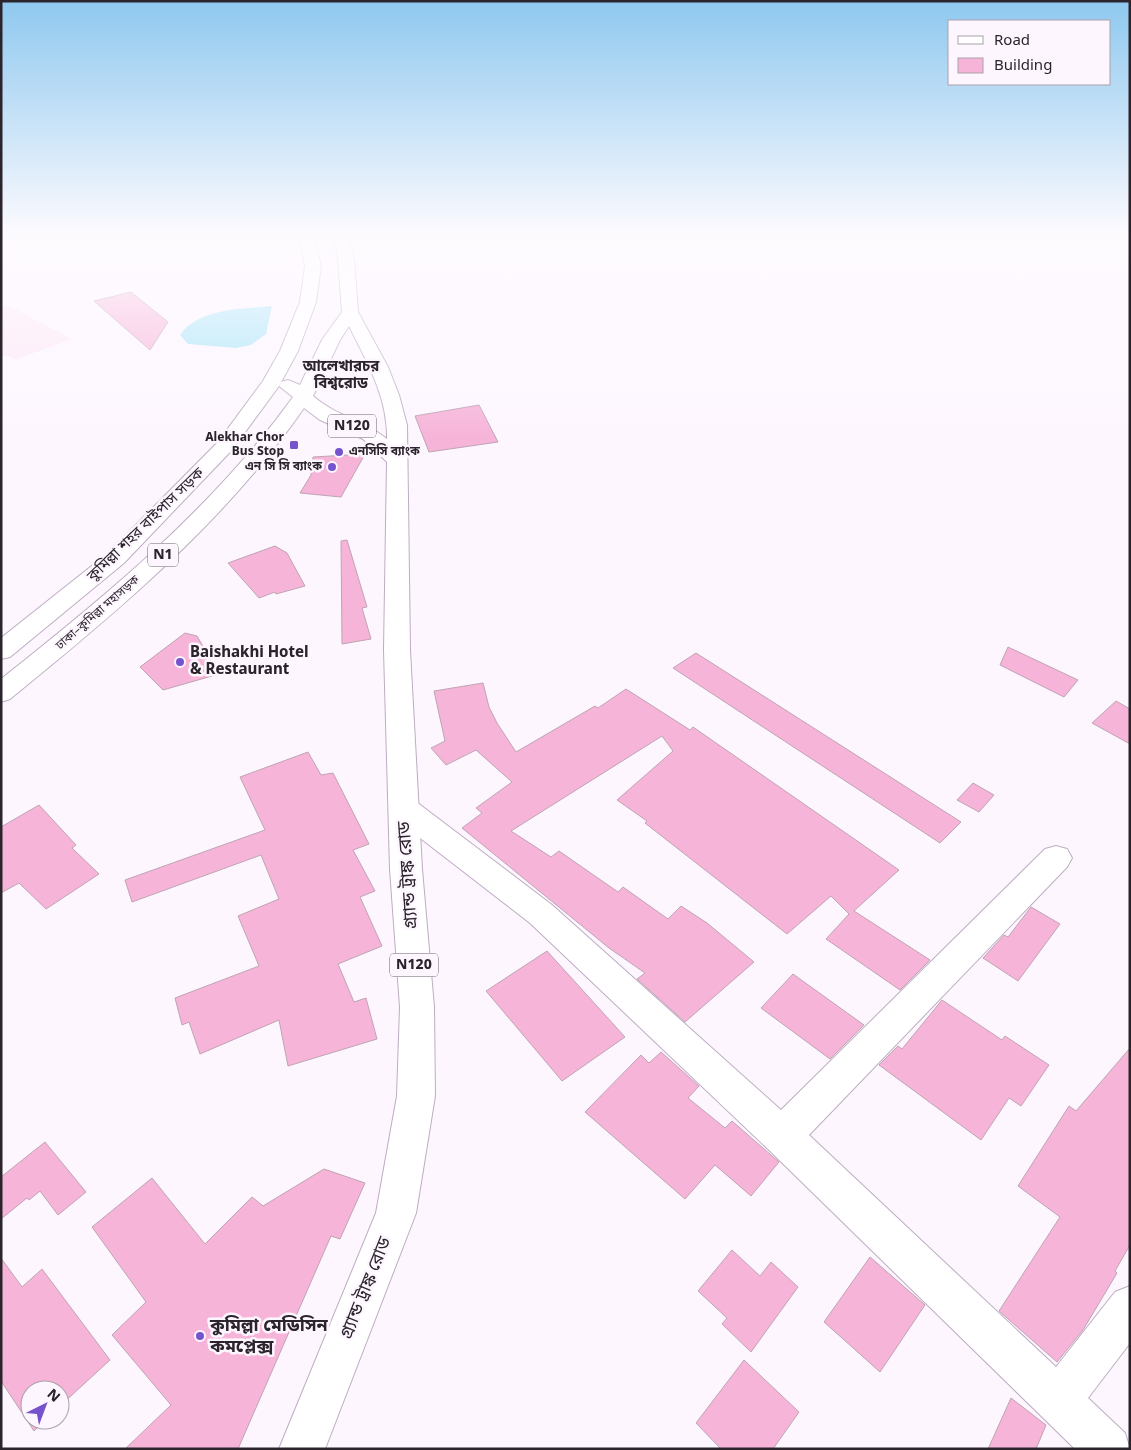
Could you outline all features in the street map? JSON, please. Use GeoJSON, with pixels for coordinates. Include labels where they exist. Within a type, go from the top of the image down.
{"type":"FeatureCollection","features":[{"type":"Feature","properties":{"kind":"main road","name":"N1"},"geometry":{"type":"LineString","coordinates":[[272,382],[289,352],[308,303]]}},
{"type":"Feature","properties":{"kind":"main road","name":"ঢাকা–কুমিল্লা মহাসড়ক"},"geometry":{"type":"LineString","coordinates":[[1,693],[93,619],[168,551],[241,476],[273,439],[304,395],[323,353],[349,304]]}},
{"type":"Feature","properties":{"kind":"main road","name":"গ্র্যান্ড ট্রাঙ্ক রোড"},"geometry":{"type":"LineString","coordinates":[[302,1449],[396,1213],[416,1096],[417,1007],[404,809],[397,650],[396,424],[390,395],[349,304]]}},
{"type":"Feature","properties":{"kind":"main road"},"geometry":{"type":"LineString","coordinates":[[289,352],[323,353]]}},
{"type":"Feature","properties":{"kind":"main road","name":"N120"},"geometry":{"type":"LineString","coordinates":[[272,382],[286,386],[304,395],[313,407],[328,417],[363,431],[380,441],[397,462]]}},
{"type":"Feature","properties":{"kind":"main road","name":"কুমিল্লা শহর বাইপাস সড়ক"},"geometry":{"type":"LineString","coordinates":[[1,651],[116,558],[225,446],[272,382]]}},
{"type":"Feature","properties":{"kind":"main road"},"geometry":{"type":"LineString","coordinates":[[363,431],[396,424]]}},
{"type":"Feature","properties":{"kind":"main road"},"geometry":{"type":"LineString","coordinates":[[404,809],[541,914],[782,1136],[1109,1449]]}},
{"type":"Feature","properties":{"kind":"main road"},"geometry":{"type":"LineString","coordinates":[[782,1136],[1056,858]]}},
{"type":"Feature","properties":{"kind":"main road"},"geometry":{"type":"LineString","coordinates":[[1058,1401],[1130,1307]]}},
{"type":"Feature","properties":{"kind":"shaded area"},"geometry":{"type":"Polygon","coordinates":[[[1,305],[7,305],[72,339],[17,359],[1,355],[1,305]]]}},
{"type":"Feature","properties":{"kind":"water"},"geometry":{"type":"Polygon","coordinates":[[[272,306],[266,334],[251,345],[236,348],[188,344],[180,335],[198,319],[210,315],[235,309],[272,306]]]}},
{"type":"Feature","properties":{"kind":"building"},"geometry":{"type":"Polygon","coordinates":[[[96,303],[144,303],[168,322],[150,350],[96,303]]]}},
{"type":"Feature","properties":{"kind":"building"},"geometry":{"type":"Polygon","coordinates":[[[479,405],[498,442],[429,452],[415,416],[479,405]]]}},
{"type":"Feature","properties":{"kind":"building"},"geometry":{"type":"Polygon","coordinates":[[[365,454],[341,497],[300,493],[311,475],[313,457],[365,454]]]}},
{"type":"Feature","properties":{"kind":"building"},"geometry":{"type":"Polygon","coordinates":[[[347,540],[367,607],[362,608],[371,639],[342,644],[341,541],[347,540]]]}},
{"type":"Feature","properties":{"kind":"building"},"geometry":{"type":"Polygon","coordinates":[[[275,546],[287,553],[305,586],[276,594],[275,592],[259,598],[228,563],[275,546]]]}},
{"type":"Feature","properties":{"kind":"building"},"geometry":{"type":"Polygon","coordinates":[[[185,633],[197,636],[219,674],[163,690],[140,667],[185,633]]]}},
{"type":"Feature","properties":{"kind":"building"},"geometry":{"type":"Polygon","coordinates":[[[1008,647],[1078,680],[1064,697],[1000,665],[1008,647]]]}},
{"type":"Feature","properties":{"kind":"building"},"geometry":{"type":"Polygon","coordinates":[[[696,653],[961,822],[940,843],[673,668],[696,653]]]}},
{"type":"Feature","properties":{"kind":"building"},"geometry":{"type":"Polygon","coordinates":[[[483,683],[489,707],[516,752],[595,706],[598,708],[626,689],[690,730],[693,727],[899,870],[854,911],[930,960],[900,990],[826,939],[849,914],[831,896],[787,934],[645,823],[647,821],[617,800],[673,751],[662,736],[511,831],[551,857],[559,851],[618,892],[623,887],[668,919],[681,906],[707,923],[754,962],[685,1022],[637,979],[645,973],[609,948],[462,828],[482,813],[476,808],[512,782],[476,750],[446,765],[431,748],[445,741],[434,691],[483,683]]]}},
{"type":"Feature","properties":{"kind":"building"},"geometry":{"type":"Polygon","coordinates":[[[1116,701],[1130,709],[1130,744],[1092,723],[1116,701]]]}},
{"type":"Feature","properties":{"kind":"building"},"geometry":{"type":"Polygon","coordinates":[[[308,752],[321,775],[333,773],[369,844],[353,850],[375,891],[360,897],[382,946],[338,964],[354,1002],[366,998],[377,1039],[288,1066],[279,1020],[200,1054],[189,1022],[182,1025],[175,998],[259,966],[238,916],[279,899],[261,855],[132,902],[125,880],[265,830],[240,777],[308,752]]]}},
{"type":"Feature","properties":{"kind":"building"},"geometry":{"type":"Polygon","coordinates":[[[973,783],[994,795],[979,812],[957,800],[973,783]]]}},
{"type":"Feature","properties":{"kind":"building"},"geometry":{"type":"Polygon","coordinates":[[[39,805],[76,845],[72,848],[99,874],[46,909],[19,883],[1,893],[1,827],[39,805]]]}},
{"type":"Feature","properties":{"kind":"building"},"geometry":{"type":"Polygon","coordinates":[[[1031,907],[1060,924],[1018,981],[983,958],[1004,935],[1008,937],[1031,907]]]}},
{"type":"Feature","properties":{"kind":"building"},"geometry":{"type":"Polygon","coordinates":[[[547,951],[625,1037],[562,1081],[486,991],[547,951]]]}},
{"type":"Feature","properties":{"kind":"building"},"geometry":{"type":"Polygon","coordinates":[[[793,974],[864,1025],[830,1059],[761,1008],[793,974]]]}},
{"type":"Feature","properties":{"kind":"building"},"geometry":{"type":"Polygon","coordinates":[[[942,1000],[1002,1040],[1005,1036],[1049,1065],[1021,1106],[1009,1098],[981,1140],[879,1065],[898,1046],[902,1049],[942,1000]]]}},
{"type":"Feature","properties":{"kind":"building"},"geometry":{"type":"Polygon","coordinates":[[[1130,1048],[1130,1245],[1115,1271],[1117,1273],[1083,1330],[1057,1362],[999,1311],[1060,1217],[1018,1186],[1069,1106],[1076,1111],[1130,1048]]]}},
{"type":"Feature","properties":{"kind":"building"},"geometry":{"type":"Polygon","coordinates":[[[661,1052],[699,1086],[688,1098],[725,1128],[732,1121],[779,1162],[751,1196],[715,1165],[685,1199],[585,1112],[641,1055],[649,1063],[661,1052]]]}},
{"type":"Feature","properties":{"kind":"building"},"geometry":{"type":"Polygon","coordinates":[[[45,1142],[86,1192],[58,1215],[40,1191],[29,1200],[27,1198],[1,1219],[1,1177],[45,1142]]]}},
{"type":"Feature","properties":{"kind":"building"},"geometry":{"type":"Polygon","coordinates":[[[324,1169],[365,1183],[340,1239],[331,1236],[238,1449],[125,1449],[171,1405],[112,1335],[146,1302],[92,1227],[152,1178],[205,1244],[252,1197],[263,1206],[324,1169]]]}},
{"type":"Feature","properties":{"kind":"building"},"geometry":{"type":"Polygon","coordinates":[[[732,1250],[760,1276],[771,1262],[798,1287],[751,1352],[722,1324],[727,1318],[698,1291],[732,1250]]]}},
{"type":"Feature","properties":{"kind":"building"},"geometry":{"type":"Polygon","coordinates":[[[870,1257],[925,1305],[880,1372],[824,1322],[870,1257]]]}},
{"type":"Feature","properties":{"kind":"building"},"geometry":{"type":"Polygon","coordinates":[[[1,1258],[22,1287],[42,1269],[110,1360],[70,1397],[70,1380],[20,1380],[20,1410],[1,1381],[1,1258]]]}},
{"type":"Feature","properties":{"kind":"building"},"geometry":{"type":"Polygon","coordinates":[[[744,1360],[799,1412],[773,1449],[721,1449],[696,1423],[744,1360]]]}},
{"type":"Feature","properties":{"kind":"building"},"geometry":{"type":"Polygon","coordinates":[[[1011,1398],[1046,1425],[1036,1449],[988,1449],[1011,1398]]]}},
{"type":"Feature","properties":{"kind":"place","name":"Alekhar Chor Bus Stop"},"geometry":{"type":"Point","coordinates":[294,445]}},
{"type":"Feature","properties":{"kind":"place","name":"এনসিসি ব্যাংক"},"geometry":{"type":"Point","coordinates":[339,452]}},
{"type":"Feature","properties":{"kind":"place","name":"এন সি সি ব্যাংক"},"geometry":{"type":"Point","coordinates":[332,467]}},
{"type":"Feature","properties":{"kind":"place","name":"Baishakhi Hotel & Restaurant"},"geometry":{"type":"Point","coordinates":[180,662]}},
{"type":"Feature","properties":{"kind":"place","name":"কুমিল্লা মেডিসিন কমপ্লেক্স"},"geometry":{"type":"Point","coordinates":[200,1336]}},
{"type":"Feature","properties":{"kind":"district","name":"আলেখারচর বিশ্বরোড"},"geometry":{"type":"Point","coordinates":[341,376]}}]}
